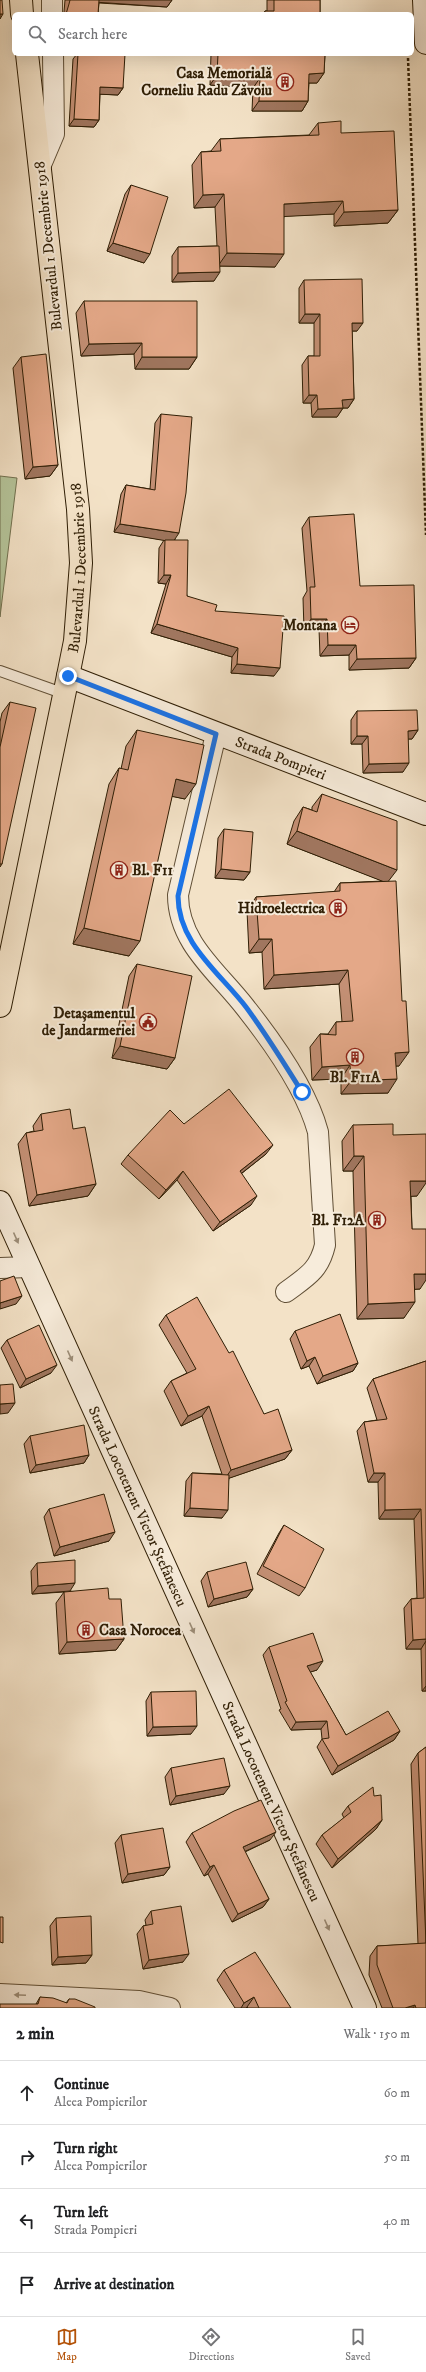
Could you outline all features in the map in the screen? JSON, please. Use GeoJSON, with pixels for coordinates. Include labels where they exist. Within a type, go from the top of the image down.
{"type":"FeatureCollection","features":[{"type":"Feature","properties":{"kind":"main road"},"geometry":{"type":"LineString","coordinates":[[21,0],[22,12]]}},
{"type":"Feature","properties":{"kind":"main road"},"geometry":{"type":"LineString","coordinates":[[424,0],[426,43]]}},
{"type":"Feature","properties":{"kind":"main road","name":"Bulevardul 1 Decembrie 1918"},"geometry":{"type":"LineString","coordinates":[[0,1006],[67,685],[74,641],[81,563],[77,501],[27,56]]}},
{"type":"Feature","properties":{"kind":"main road","name":"Strada Pompieri"},"geometry":{"type":"LineString","coordinates":[[67,685],[216,734],[426,814]]}},
{"type":"Feature","properties":{"kind":"main road","name":"Strada Locotenent Victor Ștefănescu"},"geometry":{"type":"LineString","coordinates":[[0,1202],[365,2008]]}},
{"type":"Feature","properties":{"kind":"street"},"geometry":{"type":"LineString","coordinates":[[52,0],[52,12]]}},
{"type":"Feature","properties":{"kind":"street"},"geometry":{"type":"LineString","coordinates":[[40,167],[54,134],[53,56]]}},
{"type":"Feature","properties":{"kind":"street"},"geometry":{"type":"LineString","coordinates":[[216,734],[178,896],[178,911],[182,923],[195,947],[255,1020],[302,1092],[314,1116],[319,1145],[325,1245],[322,1258],[315,1270],[286,1292]]}},
{"type":"Feature","properties":{"kind":"street"},"geometry":{"type":"LineString","coordinates":[[0,1268],[29,1267]]}},
{"type":"Feature","properties":{"kind":"street"},"geometry":{"type":"LineString","coordinates":[[0,1994],[139,2001],[170,2008]]}},
{"type":"Feature","properties":{"kind":"lane"},"geometry":{"type":"LineString","coordinates":[[0,671],[67,685]]}},
{"type":"Feature","properties":{"kind":"path"},"geometry":{"type":"LineString","coordinates":[[408,56],[426,535]]}},
{"type":"Feature","properties":{"kind":"green space"},"geometry":{"type":"Polygon","coordinates":[[[0,476],[17,478],[0,617],[0,476]]]}},
{"type":"Feature","properties":{"kind":"building"},"geometry":{"type":"Polygon","coordinates":[[[0,0],[2,0],[3,14],[0,14],[0,0]]]}},
{"type":"Feature","properties":{"kind":"building"},"geometry":{"type":"Polygon","coordinates":[[[70,0],[99,0],[98,12],[67,12],[70,0]]]}},
{"type":"Feature","properties":{"kind":"building"},"geometry":{"type":"Polygon","coordinates":[[[274,0],[320,0],[320,12],[265,12],[274,11],[274,0]]]}},
{"type":"Feature","properties":{"kind":"building"},"geometry":{"type":"Polygon","coordinates":[[[78,56],[125,56],[123,88],[100,87],[99,120],[74,119],[78,56]]]}},
{"type":"Feature","properties":{"kind":"building","name":"Casa Memorială Corneliu Radu Zăvoiu"},"geometry":{"type":"Polygon","coordinates":[[[218,56],[325,56],[324,73],[309,74],[308,101],[259,101],[260,78],[217,75],[218,56]]]}},
{"type":"Feature","properties":{"kind":"building"},"geometry":{"type":"Polygon","coordinates":[[[341,121],[341,133],[394,131],[398,210],[344,212],[343,201],[284,204],[284,254],[227,253],[224,194],[203,195],[201,152],[221,151],[220,139],[319,135],[318,123],[341,121]]]}},
{"type":"Feature","properties":{"kind":"building"},"geometry":{"type":"Polygon","coordinates":[[[131,185],[168,197],[150,254],[113,243],[131,185]]]}},
{"type":"Feature","properties":{"kind":"building"},"geometry":{"type":"Polygon","coordinates":[[[219,246],[220,272],[178,273],[178,247],[219,246]]]}},
{"type":"Feature","properties":{"kind":"building"},"geometry":{"type":"Polygon","coordinates":[[[362,279],[363,323],[352,323],[354,399],[342,400],[343,408],[318,409],[317,395],[309,395],[308,356],[320,356],[320,314],[305,314],[304,280],[362,279]]]}},
{"type":"Feature","properties":{"kind":"building"},"geometry":{"type":"Polygon","coordinates":[[[84,301],[197,301],[197,357],[142,357],[142,343],[89,344],[84,301]]]}},
{"type":"Feature","properties":{"kind":"building"},"geometry":{"type":"Polygon","coordinates":[[[46,354],[58,465],[33,467],[21,357],[46,354]]]}},
{"type":"Feature","properties":{"kind":"building"},"geometry":{"type":"Polygon","coordinates":[[[161,414],[192,417],[186,493],[179,533],[120,524],[126,485],[155,490],[161,414]]]}},
{"type":"Feature","properties":{"kind":"building"},"geometry":{"type":"Polygon","coordinates":[[[354,514],[360,586],[414,585],[416,658],[357,659],[356,645],[328,645],[327,619],[311,619],[310,587],[315,587],[309,517],[354,514]]]}},
{"type":"Feature","properties":{"kind":"building"},"geometry":{"type":"Polygon","coordinates":[[[165,540],[188,540],[187,596],[217,605],[215,611],[284,616],[280,668],[237,664],[238,648],[157,624],[171,575],[164,575],[165,540]]]}},
{"type":"Feature","properties":{"kind":"building"},"geometry":{"type":"Polygon","coordinates":[[[10,702],[36,708],[2,864],[0,864],[0,747],[10,702]]]}},
{"type":"Feature","properties":{"kind":"building"},"geometry":{"type":"Polygon","coordinates":[[[417,710],[418,730],[408,731],[409,763],[369,764],[368,736],[357,736],[357,711],[417,710]]]}},
{"type":"Feature","properties":{"kind":"building","name":"Bl. F11"},"geometry":{"type":"Polygon","coordinates":[[[137,730],[204,745],[196,784],[176,779],[140,941],[84,928],[119,768],[128,770],[137,730]]]}},
{"type":"Feature","properties":{"kind":"building"},"geometry":{"type":"Polygon","coordinates":[[[322,794],[397,821],[397,870],[297,831],[303,807],[317,812],[322,794]]]}},
{"type":"Feature","properties":{"kind":"building"},"geometry":{"type":"Polygon","coordinates":[[[224,829],[253,832],[250,872],[221,869],[224,829]]]}},
{"type":"Feature","properties":{"kind":"building","name":"Hidroelectrica"},"geometry":{"type":"Polygon","coordinates":[[[396,881],[402,1001],[406,1001],[409,1052],[395,1053],[397,1079],[351,1081],[350,1065],[322,1067],[320,1034],[336,1035],[336,1022],[353,1021],[348,970],[274,975],[272,939],[259,939],[256,897],[340,891],[340,883],[396,881]]]}},
{"type":"Feature","properties":{"kind":"building","name":"Detașamentul de Jandarmeriei"},"geometry":{"type":"Polygon","coordinates":[[[137,964],[192,976],[175,1058],[120,1046],[137,964]]]}},
{"type":"Feature","properties":{"kind":"building"},"geometry":{"type":"Polygon","coordinates":[[[229,1089],[273,1145],[240,1171],[257,1196],[220,1222],[183,1171],[166,1190],[128,1155],[170,1110],[184,1124],[229,1089]]]}},
{"type":"Feature","properties":{"kind":"building"},"geometry":{"type":"Polygon","coordinates":[[[70,1109],[73,1129],[85,1127],[96,1184],[37,1195],[26,1133],[43,1130],[41,1114],[70,1109]]]}},
{"type":"Feature","properties":{"kind":"building","name":"Bl. F12A"},"geometry":{"type":"Polygon","coordinates":[[[393,1124],[393,1135],[426,1134],[426,1181],[410,1181],[412,1229],[426,1229],[426,1274],[414,1274],[415,1302],[368,1304],[364,1156],[354,1156],[353,1125],[393,1124]]]}},
{"type":"Feature","properties":{"kind":"building"},"geometry":{"type":"Polygon","coordinates":[[[14,1276],[22,1296],[0,1303],[0,1281],[14,1276]]]}},
{"type":"Feature","properties":{"kind":"building"},"geometry":{"type":"Polygon","coordinates":[[[197,1297],[229,1353],[233,1351],[264,1414],[278,1409],[292,1450],[231,1470],[209,1406],[188,1416],[171,1381],[196,1369],[166,1315],[197,1297]]]}},
{"type":"Feature","properties":{"kind":"building"},"geometry":{"type":"Polygon","coordinates":[[[340,1314],[358,1363],[323,1376],[315,1357],[307,1361],[295,1331],[340,1314]]]}},
{"type":"Feature","properties":{"kind":"building"},"geometry":{"type":"Polygon","coordinates":[[[39,1325],[57,1365],[26,1379],[7,1340],[39,1325]]]}},
{"type":"Feature","properties":{"kind":"building"},"geometry":{"type":"Polygon","coordinates":[[[426,1361],[426,1639],[413,1640],[411,1599],[424,1598],[421,1509],[385,1510],[385,1473],[374,1473],[364,1422],[387,1419],[373,1379],[426,1361]]]}},
{"type":"Feature","properties":{"kind":"building"},"geometry":{"type":"Polygon","coordinates":[[[13,1384],[15,1403],[0,1404],[0,1385],[13,1384]]]}},
{"type":"Feature","properties":{"kind":"building"},"geometry":{"type":"Polygon","coordinates":[[[84,1425],[89,1455],[36,1465],[30,1436],[84,1425]]]}},
{"type":"Feature","properties":{"kind":"building"},"geometry":{"type":"Polygon","coordinates":[[[192,1473],[229,1475],[228,1510],[190,1508],[192,1473]]]}},
{"type":"Feature","properties":{"kind":"building"},"geometry":{"type":"Polygon","coordinates":[[[104,1494],[115,1532],[60,1547],[49,1509],[104,1494]]]}},
{"type":"Feature","properties":{"kind":"building"},"geometry":{"type":"Polygon","coordinates":[[[284,1525],[324,1549],[305,1588],[263,1566],[284,1525]]]}},
{"type":"Feature","properties":{"kind":"building"},"geometry":{"type":"Polygon","coordinates":[[[75,1560],[75,1583],[38,1586],[37,1563],[75,1560]]]}},
{"type":"Feature","properties":{"kind":"building"},"geometry":{"type":"Polygon","coordinates":[[[246,1562],[253,1589],[214,1599],[207,1572],[246,1562]]]}},
{"type":"Feature","properties":{"kind":"building","name":"Casa Norocea"},"geometry":{"type":"Polygon","coordinates":[[[108,1588],[109,1599],[121,1599],[124,1639],[67,1642],[64,1592],[108,1588]]]}},
{"type":"Feature","properties":{"kind":"building"},"geometry":{"type":"Polygon","coordinates":[[[313,1633],[323,1661],[307,1666],[346,1735],[388,1711],[400,1731],[338,1766],[322,1739],[329,1738],[327,1721],[296,1722],[285,1702],[287,1701],[269,1647],[313,1633]]]}},
{"type":"Feature","properties":{"kind":"building"},"geometry":{"type":"Polygon","coordinates":[[[196,1691],[197,1726],[153,1727],[151,1692],[196,1691]]]}},
{"type":"Feature","properties":{"kind":"building"},"geometry":{"type":"Polygon","coordinates":[[[426,1747],[426,1943],[418,1753],[426,1747]]]}},
{"type":"Feature","properties":{"kind":"building"},"geometry":{"type":"Polygon","coordinates":[[[224,1758],[230,1786],[176,1796],[171,1768],[224,1758]]]}},
{"type":"Feature","properties":{"kind":"building"},"geometry":{"type":"Polygon","coordinates":[[[373,1787],[374,1796],[381,1795],[382,1820],[338,1859],[322,1835],[351,1812],[348,1806],[373,1787]]]}},
{"type":"Feature","properties":{"kind":"building"},"geometry":{"type":"Polygon","coordinates":[[[261,1800],[276,1832],[243,1847],[269,1899],[238,1914],[214,1865],[210,1867],[192,1833],[234,1811],[261,1800]]]}},
{"type":"Feature","properties":{"kind":"building"},"geometry":{"type":"Polygon","coordinates":[[[163,1828],[170,1867],[128,1874],[121,1835],[163,1828]]]}},
{"type":"Feature","properties":{"kind":"building"},"geometry":{"type":"Polygon","coordinates":[[[181,1906],[189,1954],[149,1960],[143,1926],[153,1924],[151,1911],[181,1906]]]}},
{"type":"Feature","properties":{"kind":"building"},"geometry":{"type":"Polygon","coordinates":[[[91,1916],[92,1955],[58,1957],[56,1918],[91,1916]]]}},
{"type":"Feature","properties":{"kind":"building"},"geometry":{"type":"Polygon","coordinates":[[[0,1917],[3,1917],[3,1943],[0,1942],[0,1917]]]}},
{"type":"Feature","properties":{"kind":"building"},"geometry":{"type":"Polygon","coordinates":[[[426,1943],[426,2008],[416,2008],[415,2005],[405,2008],[393,2008],[377,1965],[377,1946],[426,1943]]]}},
{"type":"Feature","properties":{"kind":"building"},"geometry":{"type":"Polygon","coordinates":[[[255,1952],[291,2008],[259,2008],[254,1997],[244,2003],[224,1970],[255,1952]]]}},
{"type":"Feature","properties":{"kind":"building"},"geometry":{"type":"Polygon","coordinates":[[[40,1997],[53,1998],[67,2003],[69,1999],[75,1999],[95,2008],[0,2008],[0,2004],[38,2004],[40,1997]]]}},
{"type":"Feature","properties":{"kind":"place","name":"Casa Memorială Corneliu Radu Zăvoiu"},"geometry":{"type":"Point","coordinates":[285,82]}},
{"type":"Feature","properties":{"kind":"place","name":"Montana"},"geometry":{"type":"Point","coordinates":[350,625]}},
{"type":"Feature","properties":{"kind":"place","name":"Bl. F11"},"geometry":{"type":"Point","coordinates":[119,870]}},
{"type":"Feature","properties":{"kind":"place","name":"Hidroelectrica"},"geometry":{"type":"Point","coordinates":[338,908]}},
{"type":"Feature","properties":{"kind":"place","name":"Detașamentul de Jandarmeriei"},"geometry":{"type":"Point","coordinates":[148,1022]}},
{"type":"Feature","properties":{"kind":"place","name":"Bl. F11A"},"geometry":{"type":"Point","coordinates":[355,1057]}},
{"type":"Feature","properties":{"kind":"place","name":"Bl. F12A"},"geometry":{"type":"Point","coordinates":[377,1220]}},
{"type":"Feature","properties":{"kind":"place","name":"Casa Norocea"},"geometry":{"type":"Point","coordinates":[86,1630]}},
{"type":"Feature","properties":{"kind":"route"},"geometry":{"type":"LineString","coordinates":[[68,676],[216,734],[178,896],[178,911],[188,936],[198,952],[247,1008],[302,1092]]}}]}
